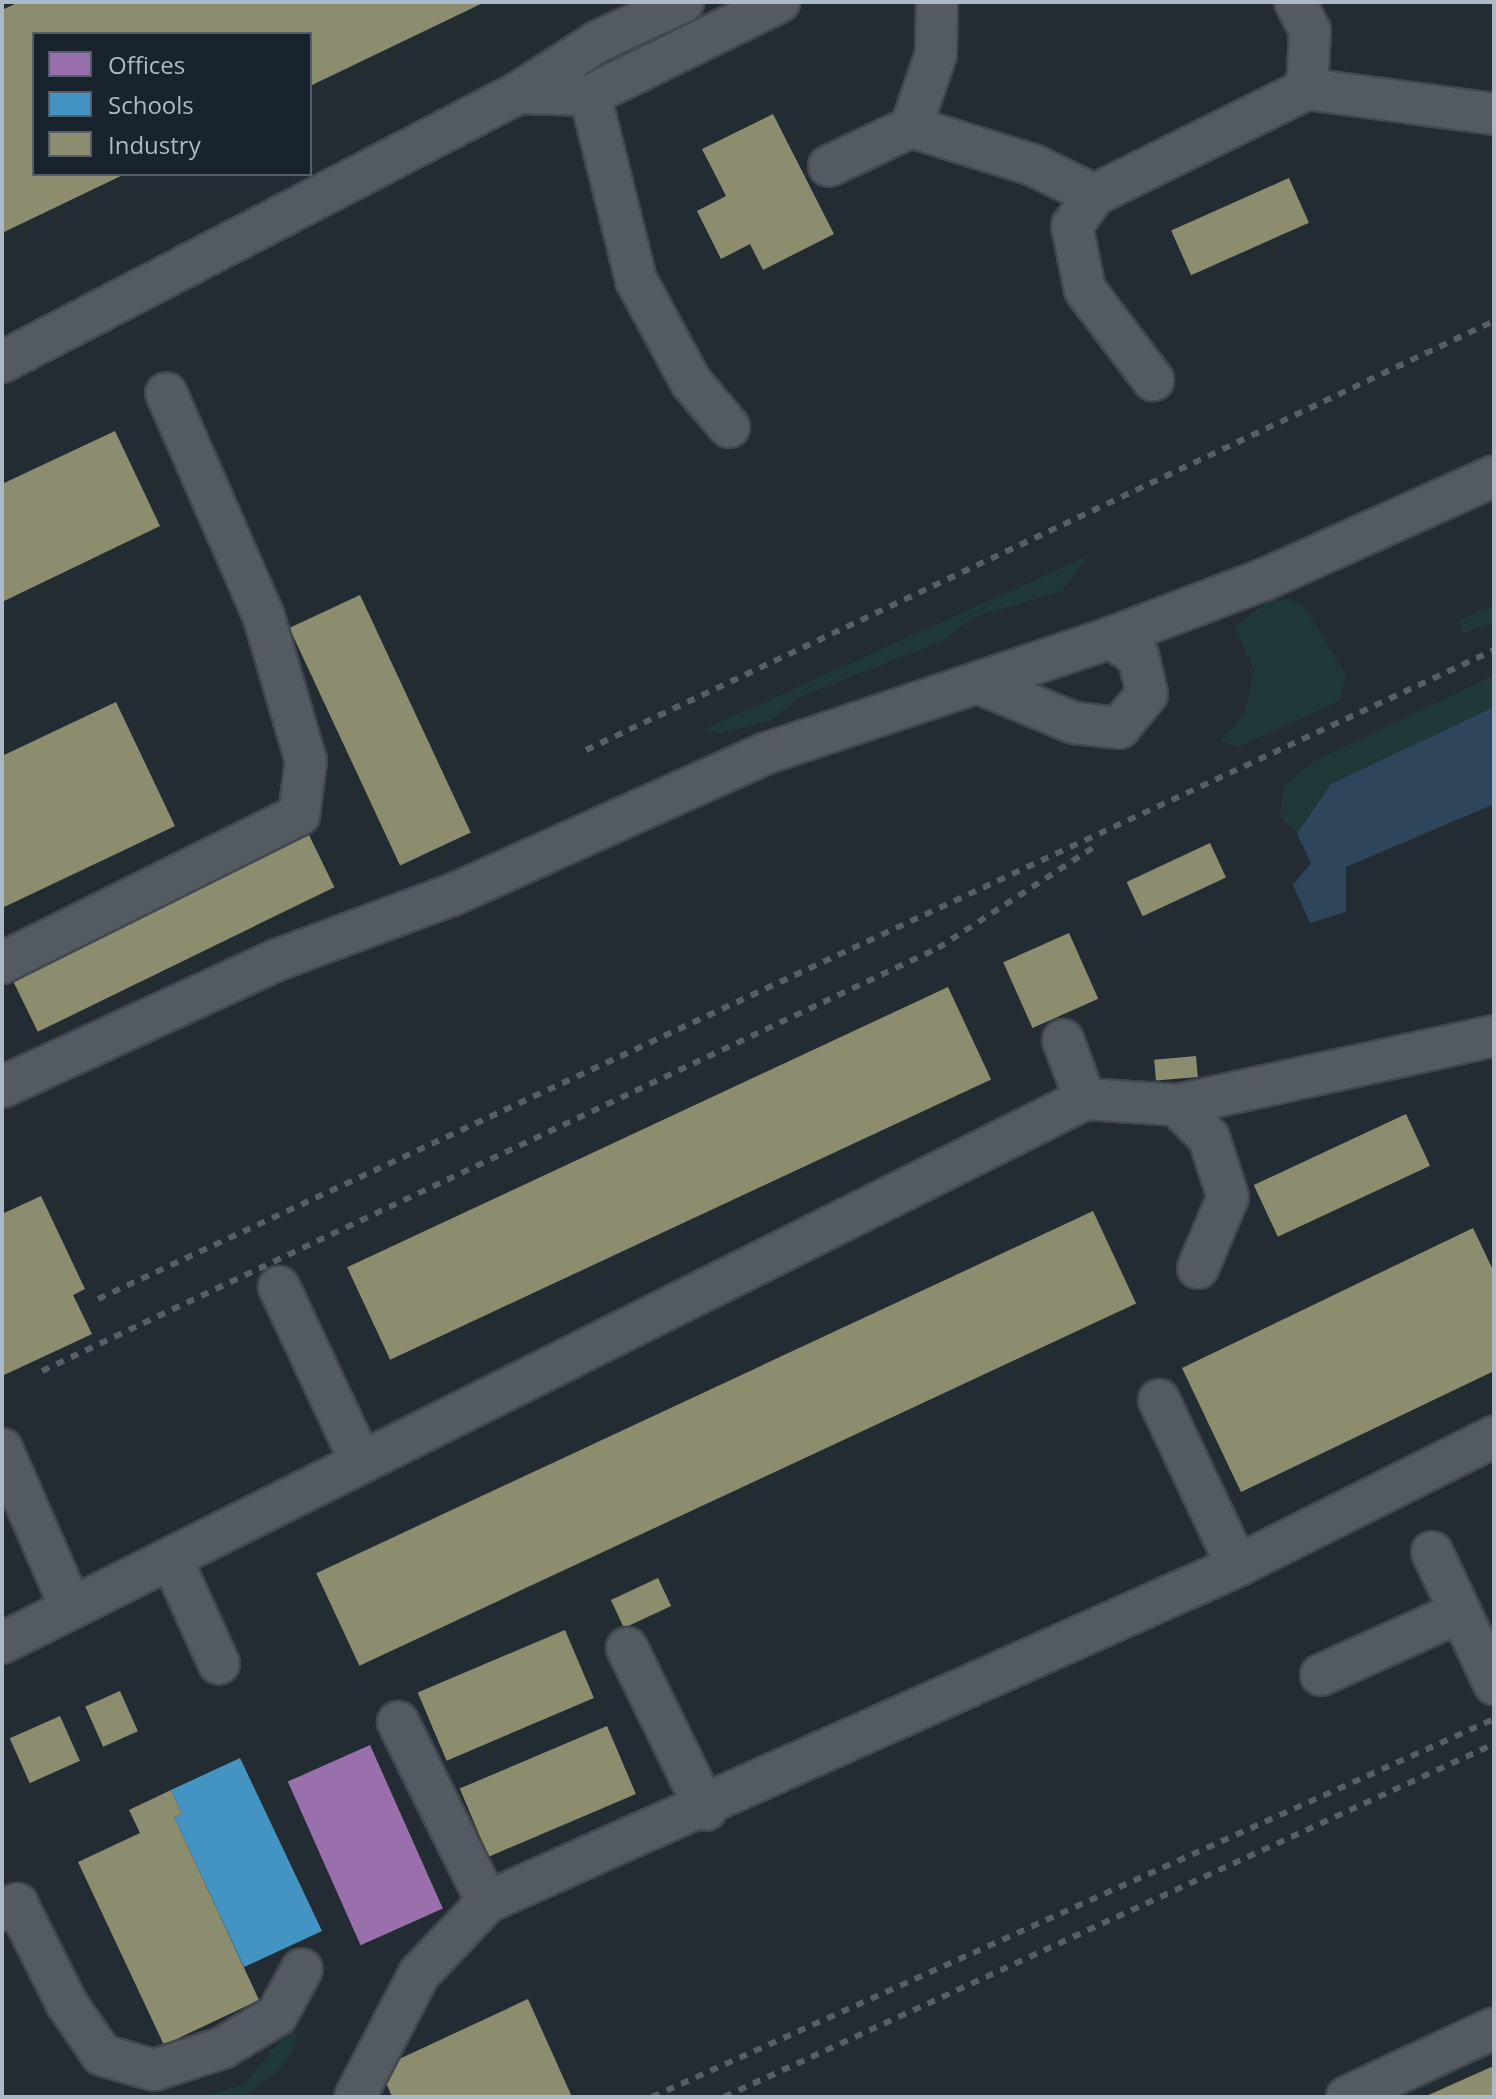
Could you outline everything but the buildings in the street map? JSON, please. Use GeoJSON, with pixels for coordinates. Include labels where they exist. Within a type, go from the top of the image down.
{"type":"FeatureCollection","features":[{"type":"Feature","properties":{"kind":"lane"},"geometry":{"type":"LineString","coordinates":[[2,362],[518,93],[599,41],[683,2]]}},
{"type":"Feature","properties":{"kind":"lane"},"geometry":{"type":"LineString","coordinates":[[518,93],[590,95],[779,2]]}},
{"type":"Feature","properties":{"kind":"lane"},"geometry":{"type":"LineString","coordinates":[[911,127],[936,54],[937,2]]}},
{"type":"Feature","properties":{"kind":"lane"},"geometry":{"type":"LineString","coordinates":[[1295,2],[1310,31],[1307,89]]}},
{"type":"Feature","properties":{"kind":"lane"},"geometry":{"type":"LineString","coordinates":[[1153,380],[1085,290],[1072,226],[1094,195],[1307,89],[1494,114]]}},
{"type":"Feature","properties":{"kind":"lane"},"geometry":{"type":"LineString","coordinates":[[590,95],[636,280],[691,382],[729,427]]}},
{"type":"Feature","properties":{"kind":"lane"},"geometry":{"type":"LineString","coordinates":[[829,166],[911,127],[1033,165],[1094,195]]}},
{"type":"Feature","properties":{"kind":"lane"},"geometry":{"type":"LineString","coordinates":[[2,963],[299,815],[306,761],[264,617],[166,393]]}},
{"type":"Feature","properties":{"kind":"lane"},"geometry":{"type":"LineString","coordinates":[[2,1087],[277,960],[452,895],[767,753],[981,684],[1263,580],[1494,476]]}},
{"type":"Feature","properties":{"kind":"lane"},"geometry":{"type":"LineString","coordinates":[[981,684],[1074,723],[1119,728],[1147,694],[1138,656],[1110,638]]}},
{"type":"Feature","properties":{"kind":"lane"},"geometry":{"type":"LineString","coordinates":[[2,1643],[1085,1099],[1177,1105],[1494,1036]]}},
{"type":"Feature","properties":{"kind":"lane"},"geometry":{"type":"LineString","coordinates":[[1063,1040],[1085,1099]]}},
{"type":"Feature","properties":{"kind":"lane"},"geometry":{"type":"LineString","coordinates":[[1177,1105],[1209,1138],[1228,1197],[1198,1268]]}},
{"type":"Feature","properties":{"kind":"lane"},"geometry":{"type":"LineString","coordinates":[[279,1287],[361,1462]]}},
{"type":"Feature","properties":{"kind":"lane"},"geometry":{"type":"LineString","coordinates":[[1159,1400],[1237,1566]]}},
{"type":"Feature","properties":{"kind":"lane"},"geometry":{"type":"LineString","coordinates":[[355,2097],[419,1974],[487,1902],[706,1810],[1237,1566],[1494,1437]]}},
{"type":"Feature","properties":{"kind":"lane"},"geometry":{"type":"LineString","coordinates":[[2,1449],[71,1608]]}},
{"type":"Feature","properties":{"kind":"lane"},"geometry":{"type":"LineString","coordinates":[[1432,1552],[1492,1676]]}},
{"type":"Feature","properties":{"kind":"lane"},"geometry":{"type":"LineString","coordinates":[[171,1558],[219,1664]]}},
{"type":"Feature","properties":{"kind":"lane"},"geometry":{"type":"LineString","coordinates":[[1321,1675],[1460,1612]]}},
{"type":"Feature","properties":{"kind":"lane"},"geometry":{"type":"LineString","coordinates":[[627,1648],[706,1810]]}},
{"type":"Feature","properties":{"kind":"lane"},"geometry":{"type":"LineString","coordinates":[[398,1722],[487,1902]]}},
{"type":"Feature","properties":{"kind":"lane"},"geometry":{"type":"LineString","coordinates":[[2,1911],[17,1904],[67,2004],[102,2055],[154,2070],[222,2048],[277,2015],[302,1969]]}},
{"type":"Feature","properties":{"kind":"lane"},"geometry":{"type":"LineString","coordinates":[[1347,2097],[1494,2028]]}},
{"type":"Feature","properties":{"kind":"green space"},"geometry":{"type":"Polygon","coordinates":[[[1088,556],[1062,591],[971,618],[945,640],[800,697],[770,721],[719,734],[705,729],[1088,556]]]}},
{"type":"Feature","properties":{"kind":"green space"},"geometry":{"type":"Polygon","coordinates":[[[1272,598],[1302,603],[1346,676],[1339,701],[1239,747],[1220,741],[1244,716],[1254,670],[1235,627],[1272,598]]]}},
{"type":"Feature","properties":{"kind":"green space"},"geometry":{"type":"Polygon","coordinates":[[[1494,606],[1494,623],[1464,633],[1459,620],[1494,606]]]}},
{"type":"Feature","properties":{"kind":"green space"},"geometry":{"type":"Polygon","coordinates":[[[1494,675],[1494,707],[1331,784],[1297,834],[1280,818],[1283,786],[1315,761],[1494,675]]]}},
{"type":"Feature","properties":{"kind":"green space"},"geometry":{"type":"Polygon","coordinates":[[[294,2025],[297,2041],[281,2069],[244,2097],[204,2097],[244,2084],[294,2025]]]}},
{"type":"Feature","properties":{"kind":"water"},"geometry":{"type":"Polygon","coordinates":[[[1494,707],[1494,804],[1346,867],[1346,912],[1310,923],[1293,885],[1311,863],[1297,834],[1331,784],[1494,707]]]}},
{"type":"Feature","properties":{"kind":"railway"},"geometry":{"type":"LineString","coordinates":[[586,750],[1494,321]]}},
{"type":"Feature","properties":{"kind":"railway"},"geometry":{"type":"LineString","coordinates":[[98,1299],[1494,650]]}},
{"type":"Feature","properties":{"kind":"railway"},"geometry":{"type":"LineString","coordinates":[[42,1371],[938,948],[1097,845]]}},
{"type":"Feature","properties":{"kind":"railway"},"geometry":{"type":"LineString","coordinates":[[652,2097],[1494,1719]]}},
{"type":"Feature","properties":{"kind":"railway"},"geometry":{"type":"LineString","coordinates":[[724,2097],[1494,1744]]}}]}
